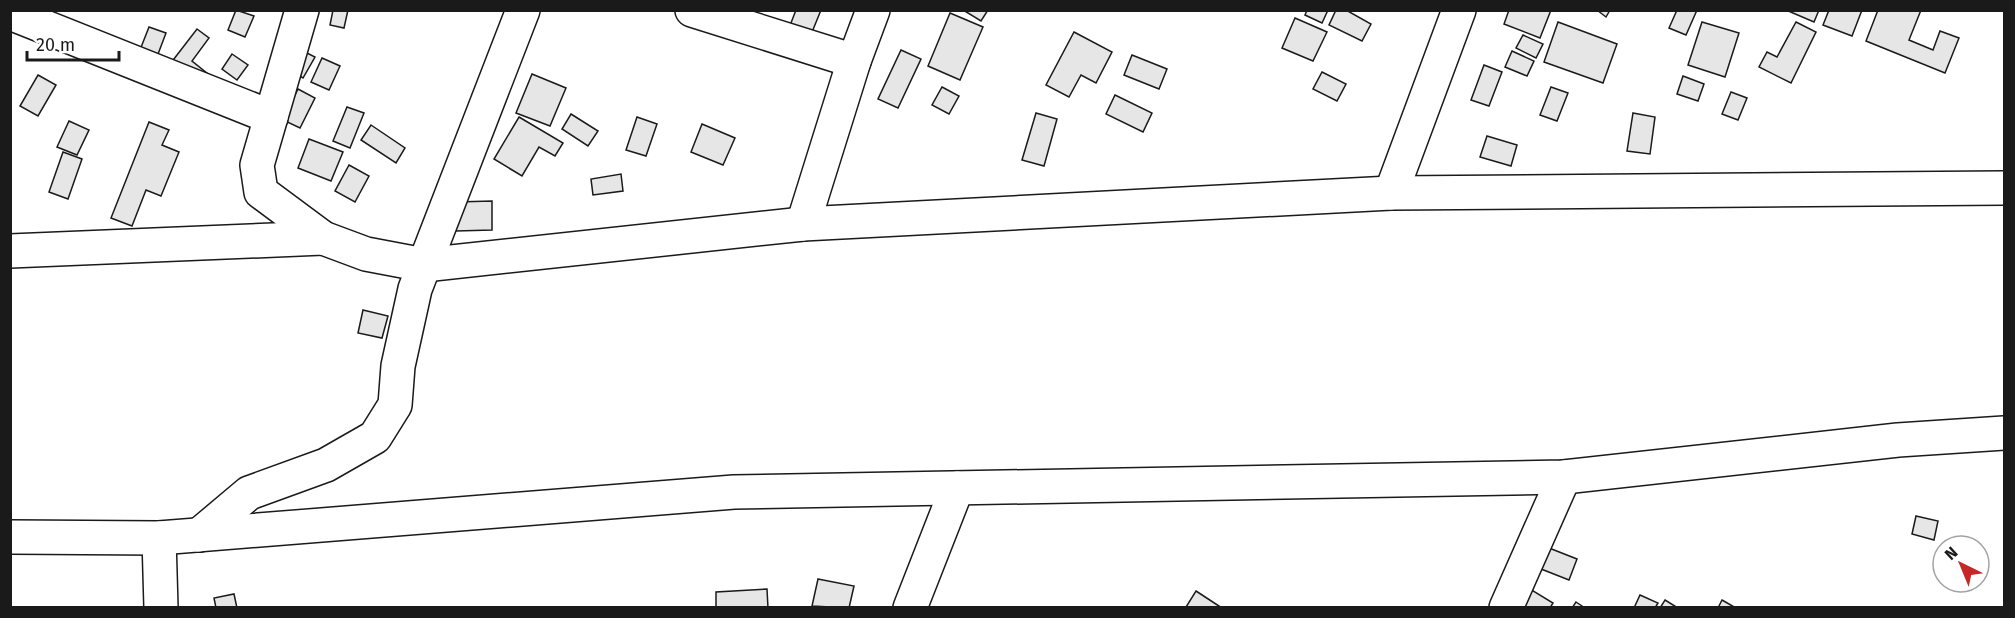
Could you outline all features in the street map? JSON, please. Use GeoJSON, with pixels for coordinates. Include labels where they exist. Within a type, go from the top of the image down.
{"type":"FeatureCollection","features":[{"type":"Feature","properties":{"kind":"street"},"geometry":{"type":"LineString","coordinates":[[302,10],[257,165],[261,192],[322,238],[366,254],[424,265],[803,224],[1391,193],[2004,188]]}},
{"type":"Feature","properties":{"kind":"street"},"geometry":{"type":"LineString","coordinates":[[199,535],[249,493],[326,465],[375,437],[394,405],[398,366],[415,289],[523,10]]}},
{"type":"Feature","properties":{"kind":"street"},"geometry":{"type":"LineString","coordinates":[[692,10],[854,60]]}},
{"type":"Feature","properties":{"kind":"street"},"geometry":{"type":"LineString","coordinates":[[803,224],[854,60],[873,10]]}},
{"type":"Feature","properties":{"kind":"street"},"geometry":{"type":"LineString","coordinates":[[1391,193],[1459,10]]}},
{"type":"Feature","properties":{"kind":"street"},"geometry":{"type":"LineString","coordinates":[[10,13],[271,117]]}},
{"type":"Feature","properties":{"kind":"street"},"geometry":{"type":"LineString","coordinates":[[10,251],[322,238]]}},
{"type":"Feature","properties":{"kind":"street"},"geometry":{"type":"LineString","coordinates":[[10,537],[159,538],[734,492],[1564,477],[1898,440],[2004,433]]}},
{"type":"Feature","properties":{"kind":"street"},"geometry":{"type":"LineString","coordinates":[[1506,608],[1564,477]]}},
{"type":"Feature","properties":{"kind":"street"},"geometry":{"type":"LineString","coordinates":[[910,608],[957,488]]}},
{"type":"Feature","properties":{"kind":"street"},"geometry":{"type":"LineString","coordinates":[[159,538],[161,608]]}},
{"type":"Feature","properties":{"kind":"building"},"geometry":{"type":"Polygon","coordinates":[[[236,10],[254,16],[245,37],[228,30],[236,10]]]}},
{"type":"Feature","properties":{"kind":"building"},"geometry":{"type":"Polygon","coordinates":[[[333,10],[348,10],[344,28],[330,25],[333,10]]]}},
{"type":"Feature","properties":{"kind":"building"},"geometry":{"type":"Polygon","coordinates":[[[796,10],[821,10],[810,37],[789,28],[796,10]]]}},
{"type":"Feature","properties":{"kind":"building"},"geometry":{"type":"Polygon","coordinates":[[[963,10],[988,10],[981,21],[963,10]]]}},
{"type":"Feature","properties":{"kind":"building"},"geometry":{"type":"Polygon","coordinates":[[[1307,10],[1328,10],[1322,23],[1305,15],[1307,10]]]}},
{"type":"Feature","properties":{"kind":"building"},"geometry":{"type":"Polygon","coordinates":[[[1336,10],[1346,10],[1371,24],[1362,41],[1329,25],[1336,10]]]}},
{"type":"Feature","properties":{"kind":"building"},"geometry":{"type":"Polygon","coordinates":[[[1509,10],[1551,10],[1540,38],[1504,24],[1509,10]]]}},
{"type":"Feature","properties":{"kind":"building"},"geometry":{"type":"Polygon","coordinates":[[[1597,10],[1610,10],[1606,17],[1597,10]]]}},
{"type":"Feature","properties":{"kind":"building"},"geometry":{"type":"Polygon","coordinates":[[[1677,10],[1697,10],[1686,35],[1669,28],[1677,10]]]}},
{"type":"Feature","properties":{"kind":"building"},"geometry":{"type":"Polygon","coordinates":[[[1786,10],[1819,10],[1814,22],[1786,10]]]}},
{"type":"Feature","properties":{"kind":"building"},"geometry":{"type":"Polygon","coordinates":[[[1829,10],[1862,10],[1852,36],[1823,25],[1829,10]]]}},
{"type":"Feature","properties":{"kind":"building"},"geometry":{"type":"Polygon","coordinates":[[[1878,10],[1921,10],[1909,40],[1933,50],[1940,31],[1959,38],[1945,73],[1866,41],[1878,10]]]}},
{"type":"Feature","properties":{"kind":"building"},"geometry":{"type":"Polygon","coordinates":[[[950,13],[983,27],[960,80],[928,66],[950,13]]]}},
{"type":"Feature","properties":{"kind":"building"},"geometry":{"type":"Polygon","coordinates":[[[1295,18],[1327,32],[1313,61],[1282,48],[1295,18]]]}},
{"type":"Feature","properties":{"kind":"building"},"geometry":{"type":"Polygon","coordinates":[[[1558,22],[1617,44],[1603,83],[1544,62],[1558,22]]]}},
{"type":"Feature","properties":{"kind":"building"},"geometry":{"type":"Polygon","coordinates":[[[1702,22],[1739,33],[1725,77],[1688,65],[1702,22]]]}},
{"type":"Feature","properties":{"kind":"building"},"geometry":{"type":"Polygon","coordinates":[[[1796,22],[1816,32],[1791,83],[1759,67],[1767,52],[1777,57],[1796,22]]]}},
{"type":"Feature","properties":{"kind":"building"},"geometry":{"type":"Polygon","coordinates":[[[149,27],[166,33],[155,62],[138,55],[149,27]]]}},
{"type":"Feature","properties":{"kind":"building"},"geometry":{"type":"Polygon","coordinates":[[[197,29],[209,38],[192,61],[232,93],[167,68],[197,29]]]}},
{"type":"Feature","properties":{"kind":"building"},"geometry":{"type":"Polygon","coordinates":[[[1074,32],[1112,52],[1096,83],[1081,75],[1069,97],[1046,85],[1074,32]]]}},
{"type":"Feature","properties":{"kind":"building"},"geometry":{"type":"Polygon","coordinates":[[[1523,35],[1543,44],[1536,58],[1516,48],[1523,35]]]}},
{"type":"Feature","properties":{"kind":"building"},"geometry":{"type":"Polygon","coordinates":[[[901,50],[921,59],[898,108],[878,99],[901,50]]]}},
{"type":"Feature","properties":{"kind":"building"},"geometry":{"type":"Polygon","coordinates":[[[1512,51],[1534,61],[1527,76],[1505,67],[1512,51]]]}},
{"type":"Feature","properties":{"kind":"building"},"geometry":{"type":"Polygon","coordinates":[[[305,52],[315,57],[303,78],[293,72],[305,52]]]}},
{"type":"Feature","properties":{"kind":"building"},"geometry":{"type":"Polygon","coordinates":[[[232,54],[248,65],[237,80],[222,69],[232,54]]]}},
{"type":"Feature","properties":{"kind":"building"},"geometry":{"type":"Polygon","coordinates":[[[1132,55],[1167,69],[1159,89],[1124,75],[1132,55]]]}},
{"type":"Feature","properties":{"kind":"building"},"geometry":{"type":"Polygon","coordinates":[[[322,58],[340,66],[329,90],[311,82],[322,58]]]}},
{"type":"Feature","properties":{"kind":"building"},"geometry":{"type":"Polygon","coordinates":[[[1484,65],[1502,72],[1489,106],[1471,100],[1484,65]]]}},
{"type":"Feature","properties":{"kind":"building"},"geometry":{"type":"Polygon","coordinates":[[[1322,72],[1346,84],[1337,101],[1313,89],[1322,72]]]}},
{"type":"Feature","properties":{"kind":"building"},"geometry":{"type":"Polygon","coordinates":[[[532,74],[566,88],[550,126],[516,113],[532,74]]]}},
{"type":"Feature","properties":{"kind":"building"},"geometry":{"type":"Polygon","coordinates":[[[38,75],[56,85],[38,116],[20,106],[38,75]]]}},
{"type":"Feature","properties":{"kind":"building"},"geometry":{"type":"Polygon","coordinates":[[[1683,76],[1704,84],[1698,101],[1677,94],[1683,76]]]}},
{"type":"Feature","properties":{"kind":"building"},"geometry":{"type":"Polygon","coordinates":[[[942,87],[959,96],[949,114],[932,105],[942,87]]]}},
{"type":"Feature","properties":{"kind":"building"},"geometry":{"type":"Polygon","coordinates":[[[1551,87],[1568,93],[1557,121],[1540,115],[1551,87]]]}},
{"type":"Feature","properties":{"kind":"building"},"geometry":{"type":"Polygon","coordinates":[[[298,89],[315,98],[300,128],[283,120],[298,89]]]}},
{"type":"Feature","properties":{"kind":"building"},"geometry":{"type":"Polygon","coordinates":[[[1731,92],[1747,98],[1738,120],[1722,114],[1731,92]]]}},
{"type":"Feature","properties":{"kind":"building"},"geometry":{"type":"Polygon","coordinates":[[[1115,95],[1152,113],[1143,132],[1106,114],[1115,95]]]}},
{"type":"Feature","properties":{"kind":"building"},"geometry":{"type":"Polygon","coordinates":[[[347,107],[364,113],[350,148],[333,141],[347,107]]]}},
{"type":"Feature","properties":{"kind":"building"},"geometry":{"type":"Polygon","coordinates":[[[1036,113],[1057,119],[1044,166],[1022,160],[1036,113]]]}},
{"type":"Feature","properties":{"kind":"building"},"geometry":{"type":"Polygon","coordinates":[[[1633,113],[1655,117],[1650,154],[1627,151],[1633,113]]]}},
{"type":"Feature","properties":{"kind":"building"},"geometry":{"type":"Polygon","coordinates":[[[571,114],[598,131],[588,146],[562,129],[571,114]]]}},
{"type":"Feature","properties":{"kind":"building"},"geometry":{"type":"Polygon","coordinates":[[[519,117],[563,143],[555,156],[539,147],[522,176],[494,159],[519,117]]]}},
{"type":"Feature","properties":{"kind":"building"},"geometry":{"type":"Polygon","coordinates":[[[637,117],[657,124],[646,156],[626,150],[637,117]]]}},
{"type":"Feature","properties":{"kind":"building"},"geometry":{"type":"Polygon","coordinates":[[[69,121],[89,130],[77,155],[57,147],[69,121]]]}},
{"type":"Feature","properties":{"kind":"building"},"geometry":{"type":"Polygon","coordinates":[[[149,122],[169,130],[162,145],[179,152],[161,196],[146,190],[132,226],[111,218],[149,122]]]}},
{"type":"Feature","properties":{"kind":"building"},"geometry":{"type":"Polygon","coordinates":[[[702,124],[735,138],[723,165],[691,152],[702,124]]]}},
{"type":"Feature","properties":{"kind":"building"},"geometry":{"type":"Polygon","coordinates":[[[371,125],[405,148],[396,163],[361,140],[371,125]]]}},
{"type":"Feature","properties":{"kind":"building"},"geometry":{"type":"Polygon","coordinates":[[[1487,136],[1517,145],[1511,166],[1480,157],[1487,136]]]}},
{"type":"Feature","properties":{"kind":"building"},"geometry":{"type":"Polygon","coordinates":[[[309,139],[343,152],[331,181],[298,168],[309,139]]]}},
{"type":"Feature","properties":{"kind":"building"},"geometry":{"type":"Polygon","coordinates":[[[63,152],[82,159],[68,199],[49,192],[63,152]]]}},
{"type":"Feature","properties":{"kind":"building"},"geometry":{"type":"Polygon","coordinates":[[[349,165],[369,176],[355,202],[335,191],[349,165]]]}},
{"type":"Feature","properties":{"kind":"building"},"geometry":{"type":"Polygon","coordinates":[[[621,174],[623,191],[593,195],[591,179],[621,174]]]}},
{"type":"Feature","properties":{"kind":"building"},"geometry":{"type":"Polygon","coordinates":[[[492,201],[492,230],[456,231],[456,202],[492,201]]]}},
{"type":"Feature","properties":{"kind":"building"},"geometry":{"type":"Polygon","coordinates":[[[363,310],[388,316],[382,338],[358,333],[363,310]]]}},
{"type":"Feature","properties":{"kind":"building"},"geometry":{"type":"Polygon","coordinates":[[[1916,516],[1938,521],[1935,534],[1931,534],[1931,539],[1912,534],[1916,516]]]}},
{"type":"Feature","properties":{"kind":"building"},"geometry":{"type":"Polygon","coordinates":[[[1544,546],[1577,559],[1569,580],[1536,567],[1544,546]]]}},
{"type":"Feature","properties":{"kind":"building"},"geometry":{"type":"Polygon","coordinates":[[[818,579],[854,586],[849,608],[812,606],[818,579]]]}},
{"type":"Feature","properties":{"kind":"building"},"geometry":{"type":"Polygon","coordinates":[[[1520,583],[1553,603],[1550,608],[1493,608],[1520,583]]]}},
{"type":"Feature","properties":{"kind":"building"},"geometry":{"type":"Polygon","coordinates":[[[767,589],[768,608],[716,608],[716,592],[767,589]]]}},
{"type":"Feature","properties":{"kind":"building"},"geometry":{"type":"Polygon","coordinates":[[[1196,591],[1222,608],[1186,607],[1196,591]]]}},
{"type":"Feature","properties":{"kind":"building"},"geometry":{"type":"Polygon","coordinates":[[[234,594],[237,608],[216,608],[214,598],[234,594]]]}},
{"type":"Feature","properties":{"kind":"building"},"geometry":{"type":"Polygon","coordinates":[[[1640,595],[1658,603],[1655,608],[1634,608],[1640,595]]]}},
{"type":"Feature","properties":{"kind":"building"},"geometry":{"type":"Polygon","coordinates":[[[1665,600],[1678,608],[1660,608],[1665,600]]]}},
{"type":"Feature","properties":{"kind":"building"},"geometry":{"type":"Polygon","coordinates":[[[1722,600],[1736,608],[1718,608],[1722,600]]]}},
{"type":"Feature","properties":{"kind":"building"},"geometry":{"type":"Polygon","coordinates":[[[1576,602],[1585,608],[1572,608],[1576,602]]]}}]}
